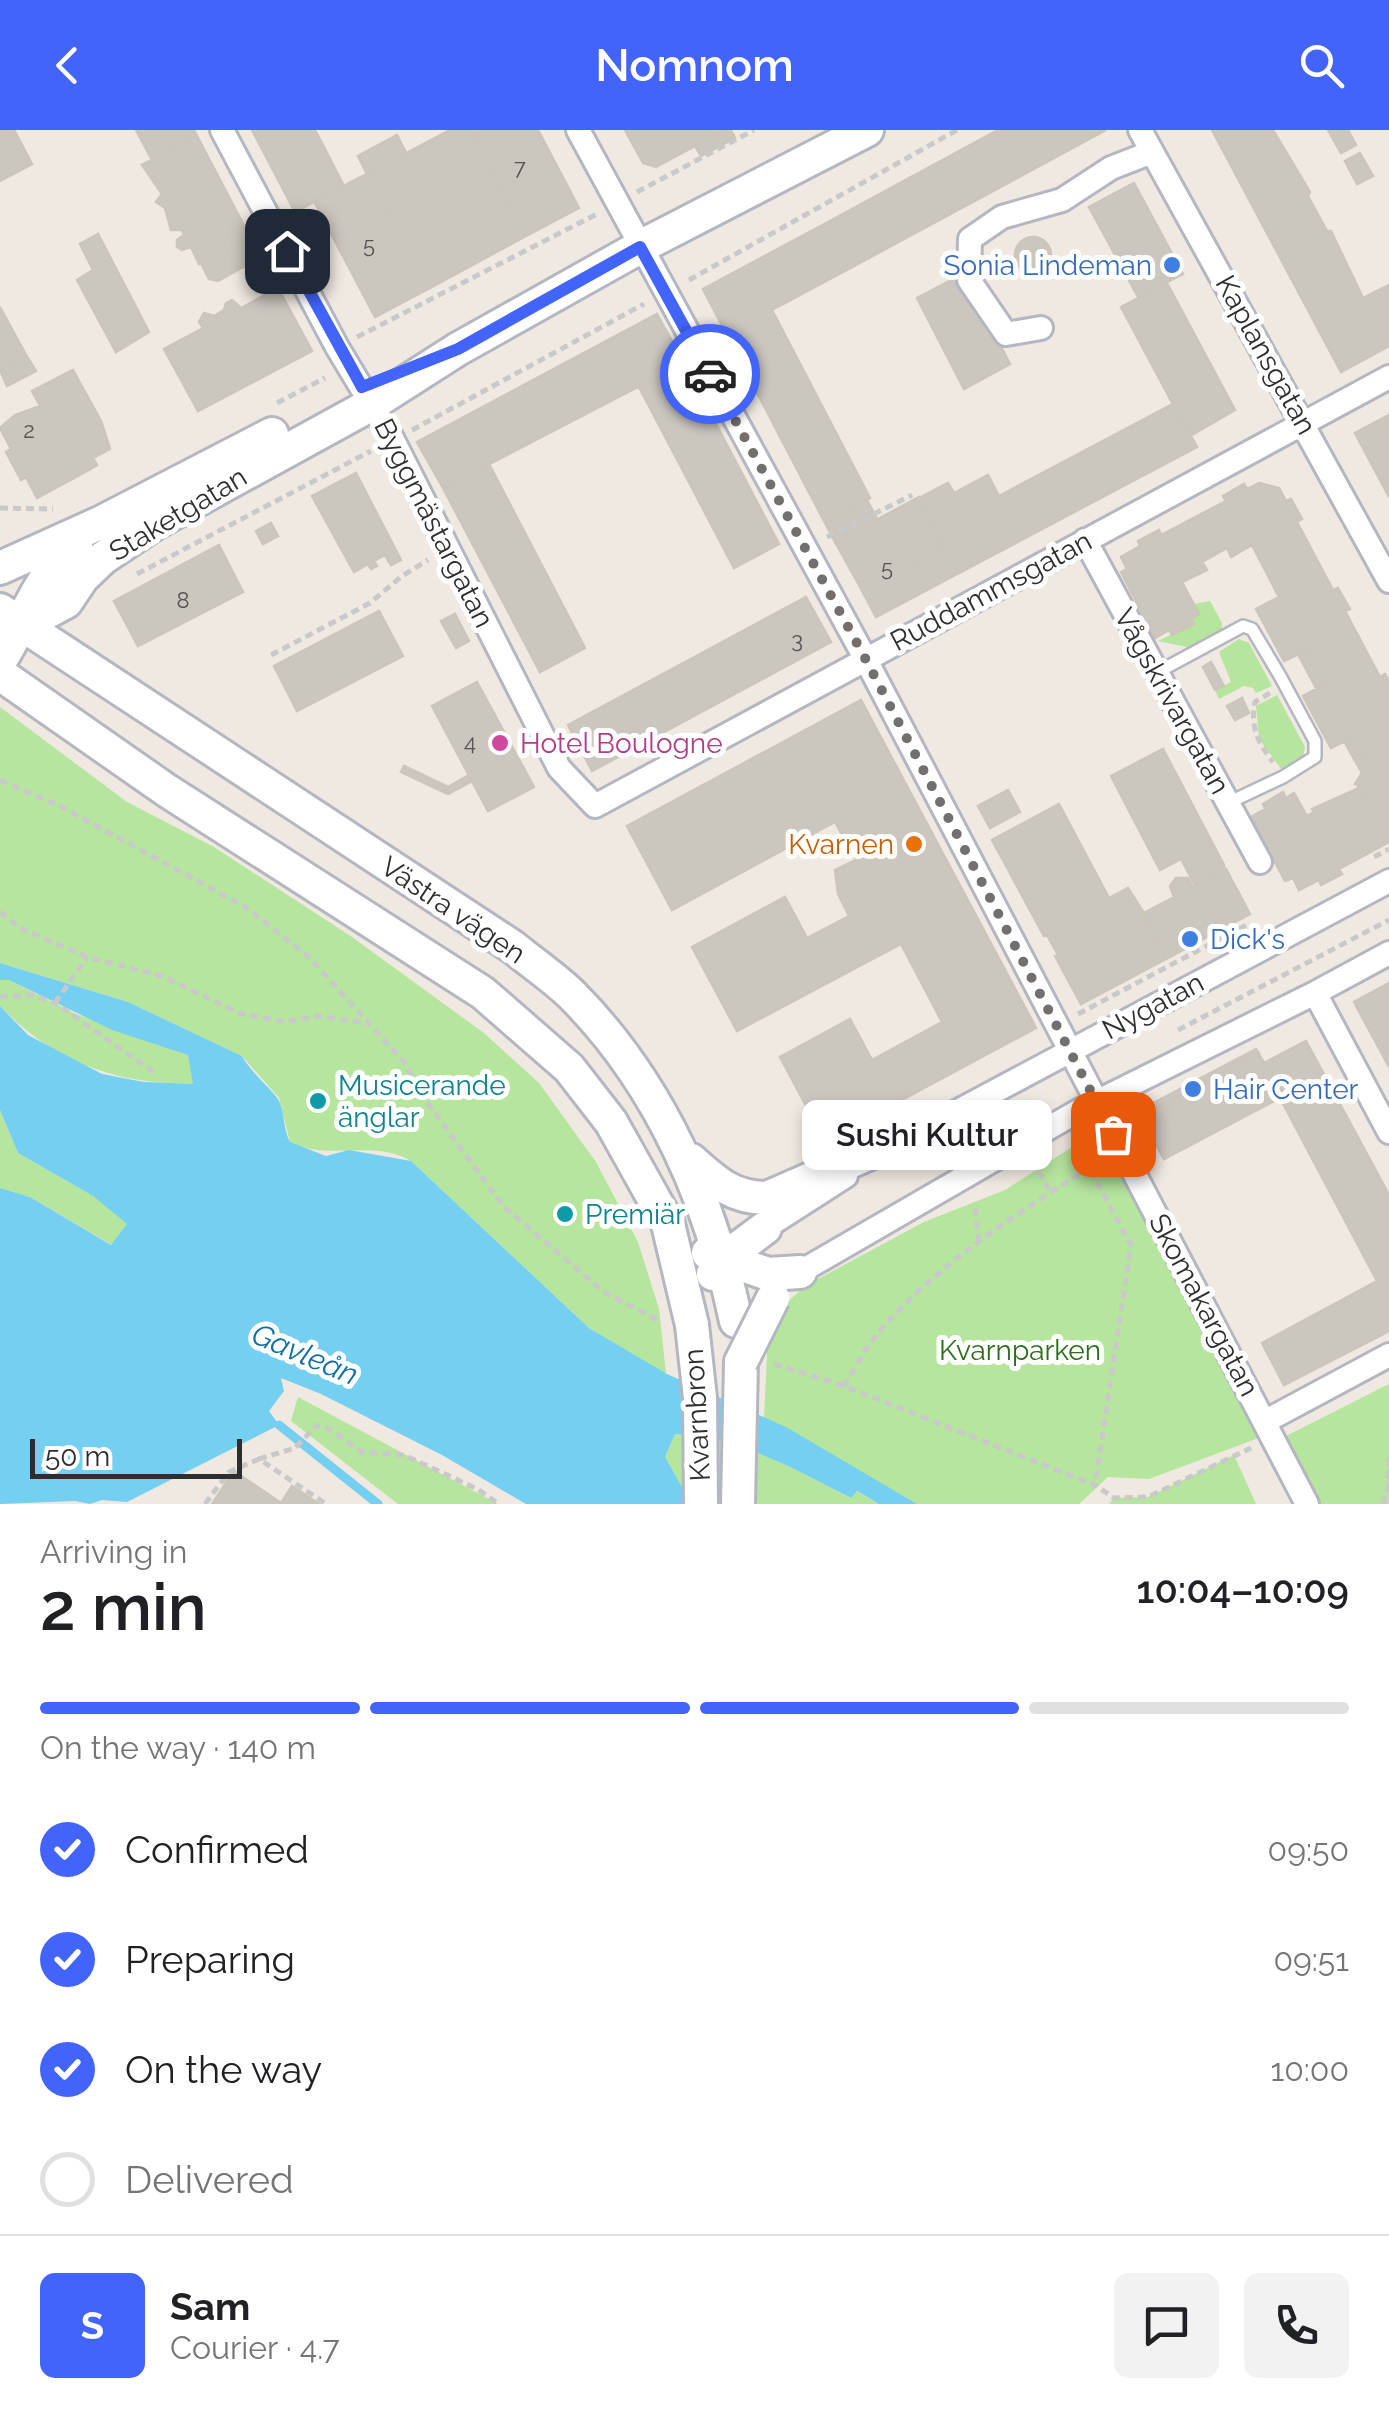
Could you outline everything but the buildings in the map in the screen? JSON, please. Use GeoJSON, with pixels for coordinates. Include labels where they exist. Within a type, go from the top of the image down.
{"type":"FeatureCollection","features":[{"type":"Feature","properties":{"kind":"main road","name":"Staketgatan"},"geometry":{"type":"LineString","coordinates":[[0,568],[367,396],[640,247],[867,130]]}},
{"type":"Feature","properties":{"kind":"main road","name":"Staketgatan"},"geometry":{"type":"LineString","coordinates":[[11,617],[66,602],[82,578],[103,558],[155,522],[367,396]]}},
{"type":"Feature","properties":{"kind":"main road","name":"Staketgatan"},"geometry":{"type":"LineString","coordinates":[[11,617],[49,569],[102,522]]}},
{"type":"Feature","properties":{"kind":"main road"},"geometry":{"type":"LineString","coordinates":[[0,661],[11,617]]}},
{"type":"Feature","properties":{"kind":"main road","name":"Västra vägen"},"geometry":{"type":"LineString","coordinates":[[11,617],[513,947],[571,994],[602,1030],[666,1122],[681,1151],[706,1207],[736,1321]]}},
{"type":"Feature","properties":{"kind":"main road","name":"Västra vägen"},"geometry":{"type":"LineString","coordinates":[[0,674],[166,790],[483,993],[569,1068],[610,1122],[668,1224]]}},
{"type":"Feature","properties":{"kind":"main road"},"geometry":{"type":"LineString","coordinates":[[681,1151],[728,1192],[767,1198],[910,1134]]}},
{"type":"Feature","properties":{"kind":"main road"},"geometry":{"type":"LineString","coordinates":[[668,1224],[698,1248],[722,1260],[768,1274],[800,1272]]}},
{"type":"Feature","properties":{"kind":"main road","name":"Kvarnbron"},"geometry":{"type":"LineString","coordinates":[[668,1224],[692,1325],[700,1398],[701,1504]]}},
{"type":"Feature","properties":{"kind":"main road"},"geometry":{"type":"LineString","coordinates":[[692,1325],[704,1290],[722,1260],[764,1228]]}},
{"type":"Feature","properties":{"kind":"main road"},"geometry":{"type":"LineString","coordinates":[[741,1362],[773,1298],[800,1272]]}},
{"type":"Feature","properties":{"kind":"main road","name":"Kvarnbron"},"geometry":{"type":"LineString","coordinates":[[736,1321],[741,1362],[738,1504]]}},
{"type":"Feature","properties":{"kind":"street","name":"Byggmästargatan"},"geometry":{"type":"LineString","coordinates":[[222,130],[337,347],[393,440],[559,768],[595,806]]}},
{"type":"Feature","properties":{"kind":"street","name":"Skomakargatan"},"geometry":{"type":"LineString","coordinates":[[578,130],[865,658],[1069,1050],[1088,1106],[1308,1504]]}},
{"type":"Feature","properties":{"kind":"street","name":"Kaplansgatan"},"geometry":{"type":"LineString","coordinates":[[1140,130],[1389,581]]}},
{"type":"Feature","properties":{"kind":"street"},"geometry":{"type":"LineString","coordinates":[[1041,328],[1006,334],[969,280],[970,240],[1002,216],[1062,200],[1111,168],[1152,152]]}},
{"type":"Feature","properties":{"kind":"street","name":"Ruddammsgatan"},"geometry":{"type":"LineString","coordinates":[[595,806],[1389,377]]}},
{"type":"Feature","properties":{"kind":"street","name":"Vågskrivargatan"},"geometry":{"type":"LineString","coordinates":[[1085,540],[1260,862]]}},
{"type":"Feature","properties":{"kind":"street","name":"Nygatan"},"geometry":{"type":"LineString","coordinates":[[764,1228],[910,1134],[1389,881]]}},
{"type":"Feature","properties":{"kind":"street"},"geometry":{"type":"LineString","coordinates":[[800,1272],[1088,1106],[1315,994],[1389,952]]}},
{"type":"Feature","properties":{"kind":"street"},"geometry":{"type":"LineString","coordinates":[[1315,994],[1389,1132]]}},
{"type":"Feature","properties":{"kind":"street"},"geometry":{"type":"LineString","coordinates":[[1271,1431],[1389,1355]]}},
{"type":"Feature","properties":{"kind":"lane"},"geometry":{"type":"LineString","coordinates":[[1156,673],[1243,626],[1252,629],[1284,684],[1315,741],[1316,752],[1308,764],[1228,804]]}},
{"type":"Feature","properties":{"kind":"path"},"geometry":{"type":"LineString","coordinates":[[276,404],[326,378],[337,347],[754,130]]}},
{"type":"Feature","properties":{"kind":"path"},"geometry":{"type":"LineString","coordinates":[[127,580],[665,293],[957,130]]}},
{"type":"Feature","properties":{"kind":"path"},"geometry":{"type":"LineString","coordinates":[[811,560],[826,538],[912,495]]}},
{"type":"Feature","properties":{"kind":"path"},"geometry":{"type":"LineString","coordinates":[[0,508],[57,509]]}},
{"type":"Feature","properties":{"kind":"path"},"geometry":{"type":"LineString","coordinates":[[271,655],[370,604],[402,576],[448,547]]}},
{"type":"Feature","properties":{"kind":"path"},"geometry":{"type":"LineString","coordinates":[[1284,684],[1255,702],[1253,721],[1257,740],[1284,777]]}},
{"type":"Feature","properties":{"kind":"path"},"geometry":{"type":"LineString","coordinates":[[0,780],[60,806],[248,908],[310,958],[370,1023],[317,1016],[286,1022],[241,1014],[162,976],[86,957],[20,928],[0,912]]}},
{"type":"Feature","properties":{"kind":"path"},"geometry":{"type":"LineString","coordinates":[[1169,1034],[1389,920]]}},
{"type":"Feature","properties":{"kind":"path"},"geometry":{"type":"LineString","coordinates":[[55,1004],[86,957]]}},
{"type":"Feature","properties":{"kind":"path"},"geometry":{"type":"LineString","coordinates":[[0,997],[32,995],[55,1004],[158,1075]]}},
{"type":"Feature","properties":{"kind":"path"},"geometry":{"type":"LineString","coordinates":[[1088,1106],[1089,1168],[1131,1245],[1095,1485]]}},
{"type":"Feature","properties":{"kind":"path"},"geometry":{"type":"LineString","coordinates":[[844,1386],[876,1336],[944,1269],[1089,1168]]}},
{"type":"Feature","properties":{"kind":"path"},"geometry":{"type":"LineString","coordinates":[[1038,1172],[1051,1192]]}},
{"type":"Feature","properties":{"kind":"path"},"geometry":{"type":"LineString","coordinates":[[975,1208],[979,1243]]}},
{"type":"Feature","properties":{"kind":"path"},"geometry":{"type":"LineString","coordinates":[[204,1504],[229,1472],[296,1448],[317,1425],[362,1452],[404,1455],[477,1489],[499,1504]]}},
{"type":"Feature","properties":{"kind":"path"},"geometry":{"type":"LineString","coordinates":[[1109,1504],[1114,1498],[1148,1497],[1249,1448],[1271,1431]]}},
{"type":"Feature","properties":{"kind":"path"},"geometry":{"type":"LineString","coordinates":[[1381,1504],[1388,1487],[1389,1457]]}},
{"type":"Feature","properties":{"kind":"path"},"geometry":{"type":"LineString","coordinates":[[259,1459],[326,1504]]}},
{"type":"Feature","properties":{"kind":"green space"},"geometry":{"type":"Polygon","coordinates":[[[1210,601],[1222,630],[1191,648],[1158,641],[1193,624],[1191,619],[1199,614],[1194,604],[1210,601]]]}},
{"type":"Feature","properties":{"kind":"green space"},"geometry":{"type":"Polygon","coordinates":[[[1239,639],[1249,643],[1272,686],[1256,693],[1244,686],[1219,699],[1215,690],[1231,682],[1219,652],[1239,639]]]}},
{"type":"Feature","properties":{"kind":"green space"},"geometry":{"type":"Polygon","coordinates":[[[1277,695],[1305,747],[1303,758],[1282,770],[1259,739],[1256,706],[1277,695]]]}},
{"type":"Feature","properties":{"kind":"green space"},"geometry":{"type":"Polygon","coordinates":[[[0,707],[127,802],[214,847],[352,937],[484,1033],[539,1083],[596,1162],[638,1242],[659,1309],[666,1374],[589,1328],[411,1161],[382,1151],[320,1150],[290,1142],[279,1098],[242,1056],[128,1002],[0,963],[0,707]]]}},
{"type":"Feature","properties":{"kind":"green space"},"geometry":{"type":"Polygon","coordinates":[[[0,980],[9,980],[76,1014],[188,1055],[194,1084],[138,1080],[65,1056],[21,1026],[0,1006],[0,980]]]}},
{"type":"Feature","properties":{"kind":"green space"},"geometry":{"type":"Polygon","coordinates":[[[0,1110],[18,1153],[93,1196],[128,1223],[112,1245],[30,1197],[0,1188],[0,1110]]]}},
{"type":"Feature","properties":{"kind":"green space","name":"Kvarnparken"},"geometry":{"type":"Polygon","coordinates":[[[1100,1129],[1264,1436],[1149,1479],[1108,1477],[1079,1504],[917,1504],[764,1418],[768,1333],[778,1311],[805,1286],[924,1222],[1005,1190],[1100,1129]]]}},
{"type":"Feature","properties":{"kind":"green space"},"geometry":{"type":"Polygon","coordinates":[[[1389,1384],[1389,1504],[1307,1504],[1276,1441],[1389,1384]]]}},
{"type":"Feature","properties":{"kind":"green space"},"geometry":{"type":"Polygon","coordinates":[[[298,1397],[498,1504],[398,1504],[291,1421],[298,1397]]]}},
{"type":"Feature","properties":{"kind":"green space"},"geometry":{"type":"Polygon","coordinates":[[[675,1434],[745,1448],[850,1498],[856,1491],[879,1504],[698,1504],[689,1499],[665,1457],[675,1434]]]}},
{"type":"Feature","properties":{"kind":"green space"},"geometry":{"type":"Polygon","coordinates":[[[1234,1455],[1256,1504],[1109,1504],[1114,1498],[1148,1497],[1234,1455]]]}},
{"type":"Feature","properties":{"kind":"water","name":"Gavleån"},"geometry":{"type":"Polygon","coordinates":[[[0,963],[128,1002],[242,1056],[279,1101],[290,1142],[326,1156],[349,1150],[411,1161],[589,1328],[667,1374],[786,1427],[917,1504],[879,1504],[857,1491],[851,1498],[744,1448],[675,1434],[665,1457],[689,1499],[697,1504],[526,1504],[442,1455],[281,1378],[284,1391],[269,1411],[279,1425],[127,1502],[0,1504],[0,1188],[30,1197],[111,1245],[127,1224],[93,1196],[18,1153],[0,1110],[0,1006],[28,1035],[102,1074],[144,1082],[193,1084],[188,1055],[112,1030],[9,980],[0,980],[0,963]]]}},
{"type":"Feature","properties":{"kind":"waterway"},"geometry":{"type":"LineString","coordinates":[[279,1425],[378,1504]]}},
{"type":"Feature","properties":{"kind":"way so far"},"geometry":{"type":"LineString","coordinates":[[710,374],[865,658],[1113,1134]]}},
{"type":"Feature","properties":{"kind":"place","name":"Sonia Lindeman"},"geometry":{"type":"Point","coordinates":[1172,265]}},
{"type":"Feature","properties":{"kind":"place","name":"Hotel Boulogne"},"geometry":{"type":"Point","coordinates":[500,743]}},
{"type":"Feature","properties":{"kind":"place","name":"Kvarnen"},"geometry":{"type":"Point","coordinates":[914,844]}},
{"type":"Feature","properties":{"kind":"place","name":"Dick's"},"geometry":{"type":"Point","coordinates":[1190,939]}},
{"type":"Feature","properties":{"kind":"place","name":"Hair Center"},"geometry":{"type":"Point","coordinates":[1193,1089]}},
{"type":"Feature","properties":{"kind":"place","name":"Musicerande änglar"},"geometry":{"type":"Point","coordinates":[318,1101]}},
{"type":"Feature","properties":{"kind":"place","name":"Sushi Kultur"},"geometry":{"type":"Point","coordinates":[1113,1134]}},
{"type":"Feature","properties":{"kind":"place","name":"Premiär"},"geometry":{"type":"Point","coordinates":[565,1214]}},
{"type":"Feature","properties":{"kind":"route"},"geometry":{"type":"LineString","coordinates":[[287,251],[362,387],[458,349],[640,247],[710,374]]}}]}
